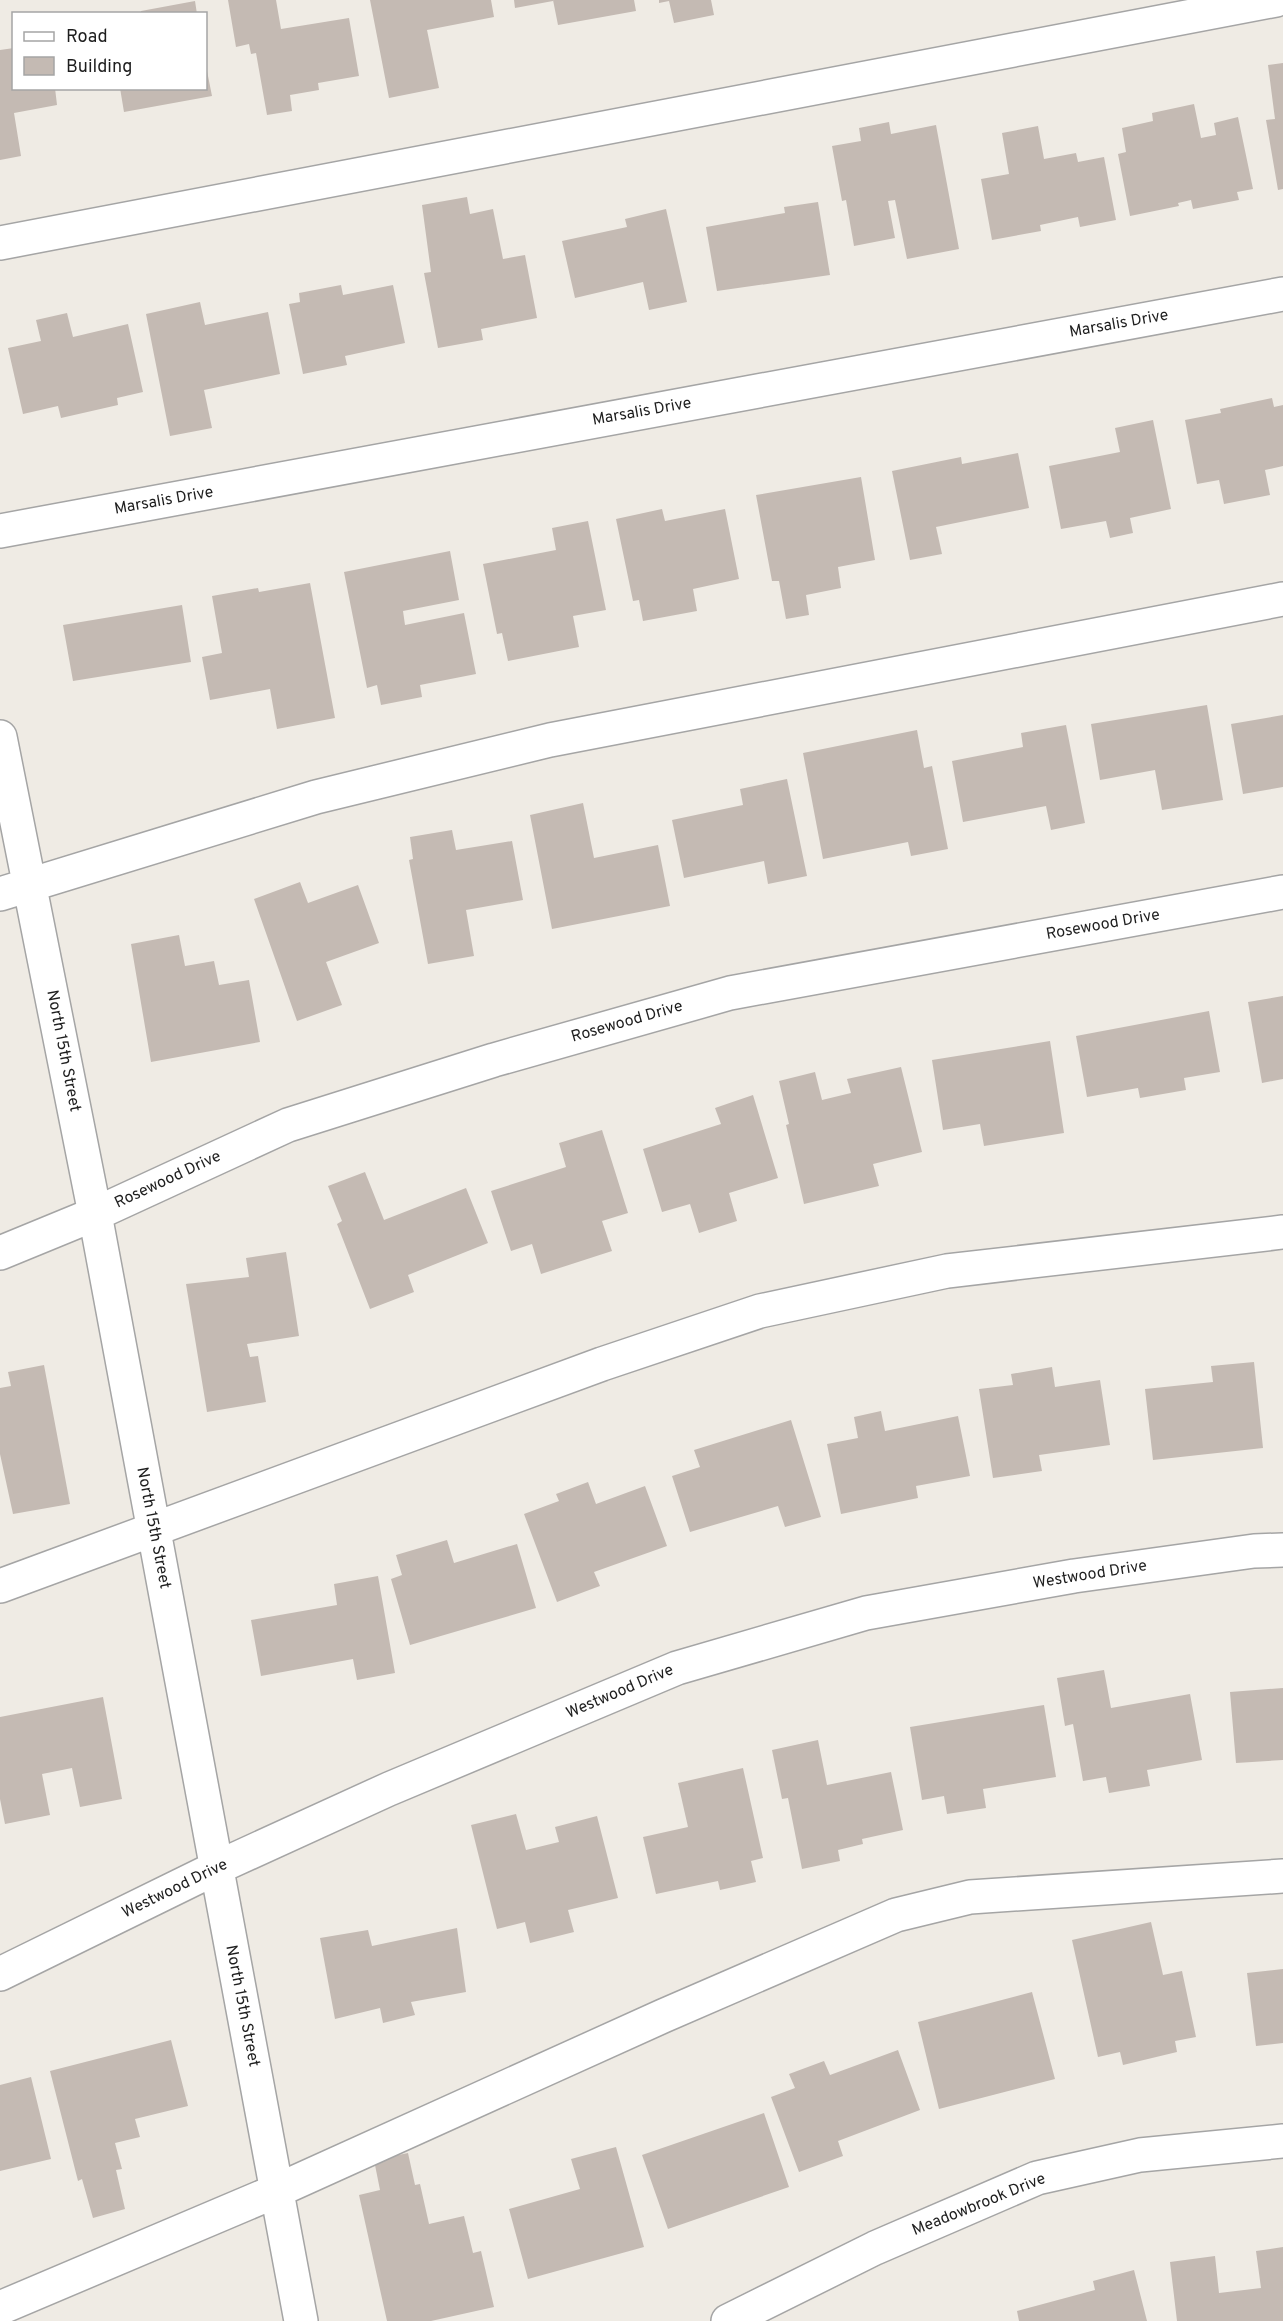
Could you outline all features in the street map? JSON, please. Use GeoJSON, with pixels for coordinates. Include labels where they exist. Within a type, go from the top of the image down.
{"type":"FeatureCollection","features":[{"type":"Feature","properties":{"kind":"street"},"geometry":{"type":"LineString","coordinates":[[0,243],[1276,0]]}},
{"type":"Feature","properties":{"kind":"street","name":"Marsalis Drive"},"geometry":{"type":"LineString","coordinates":[[0,531],[1283,294]]}},
{"type":"Feature","properties":{"kind":"street"},"geometry":{"type":"LineString","coordinates":[[15,890],[316,797],[550,740],[1283,599]]}},
{"type":"Feature","properties":{"kind":"street","name":"North 15th Street"},"geometry":{"type":"LineString","coordinates":[[0,737],[15,890],[95,1214],[301,2321]]}},
{"type":"Feature","properties":{"kind":"street","name":"Rosewood Drive"},"geometry":{"type":"LineString","coordinates":[[0,1253],[95,1214],[288,1125],[494,1060],[730,993],[1283,892]]}},
{"type":"Feature","properties":{"kind":"street"},"geometry":{"type":"LineString","coordinates":[[0,1586],[602,1364],[760,1311],[947,1271],[1283,1232]]}},
{"type":"Feature","properties":{"kind":"street","name":"Westwood Drive"},"geometry":{"type":"LineString","coordinates":[[0,1974],[216,1868],[389,1789],[676,1668],[866,1613],[1074,1576],[1254,1551],[1283,1550]]}},
{"type":"Feature","properties":{"kind":"street"},"geometry":{"type":"LineString","coordinates":[[0,2308],[276,2191],[663,2016],[896,1915],[970,1897],[1283,1876]]}},
{"type":"Feature","properties":{"kind":"street","name":"Meadowbrook Drive"},"geometry":{"type":"LineString","coordinates":[[728,2321],[875,2248],[1037,2178],[1140,2155],[1283,2141]]}},
{"type":"Feature","properties":{"kind":"building"},"geometry":{"type":"Polygon","coordinates":[[[228,0],[276,0],[281,29],[349,18],[359,76],[318,83],[319,90],[290,95],[292,111],[267,115],[256,53],[251,54],[249,44],[236,47],[228,0]]]}},
{"type":"Feature","properties":{"kind":"building"},"geometry":{"type":"Polygon","coordinates":[[[370,0],[491,0],[494,17],[427,30],[439,88],[389,98],[370,0]]]}},
{"type":"Feature","properties":{"kind":"building"},"geometry":{"type":"Polygon","coordinates":[[[514,0],[553,0],[553,1],[515,8],[514,0]]]}},
{"type":"Feature","properties":{"kind":"building"},"geometry":{"type":"Polygon","coordinates":[[[553,0],[634,0],[636,11],[558,25],[553,0]]]}},
{"type":"Feature","properties":{"kind":"building"},"geometry":{"type":"Polygon","coordinates":[[[659,0],[711,0],[714,15],[674,23],[669,1],[659,3],[659,0]]]}},
{"type":"Feature","properties":{"kind":"building"},"geometry":{"type":"Polygon","coordinates":[[[195,1],[197,12],[141,12],[195,1]]]}},
{"type":"Feature","properties":{"kind":"building"},"geometry":{"type":"Polygon","coordinates":[[[12,48],[12,90],[55,90],[57,105],[14,113],[21,156],[0,160],[0,50],[12,48]]]}},
{"type":"Feature","properties":{"kind":"building"},"geometry":{"type":"Polygon","coordinates":[[[1283,63],[1283,189],[1278,190],[1266,120],[1275,119],[1268,65],[1283,63]]]}},
{"type":"Feature","properties":{"kind":"building"},"geometry":{"type":"Polygon","coordinates":[[[207,71],[212,96],[124,112],[120,90],[207,90],[207,71]]]}},
{"type":"Feature","properties":{"kind":"building"},"geometry":{"type":"Polygon","coordinates":[[[1194,104],[1201,138],[1216,135],[1214,123],[1238,117],[1253,189],[1237,192],[1239,200],[1193,209],[1191,200],[1178,203],[1179,206],[1130,216],[1118,154],[1126,152],[1122,128],[1153,121],[1152,113],[1194,104]]]}},
{"type":"Feature","properties":{"kind":"building"},"geometry":{"type":"Polygon","coordinates":[[[889,122],[891,134],[936,125],[959,249],[907,259],[895,200],[888,201],[895,238],[854,246],[846,200],[842,201],[832,146],[861,141],[859,128],[889,122]]]}},
{"type":"Feature","properties":{"kind":"building"},"geometry":{"type":"Polygon","coordinates":[[[1038,126],[1044,159],[1076,153],[1078,162],[1104,157],[1116,220],[1080,227],[1078,217],[1040,225],[1041,231],[992,240],[981,179],[1009,174],[1002,133],[1038,126]]]}},
{"type":"Feature","properties":{"kind":"building"},"geometry":{"type":"Polygon","coordinates":[[[467,197],[470,214],[493,209],[503,259],[525,255],[537,318],[481,329],[483,340],[438,348],[424,273],[431,272],[422,205],[467,197]]]}},
{"type":"Feature","properties":{"kind":"building"},"geometry":{"type":"Polygon","coordinates":[[[818,202],[830,275],[717,291],[706,227],[785,213],[784,207],[818,202]]]}},
{"type":"Feature","properties":{"kind":"building"},"geometry":{"type":"Polygon","coordinates":[[[666,209],[687,302],[649,310],[643,282],[575,298],[562,241],[627,227],[625,219],[666,209]]]}},
{"type":"Feature","properties":{"kind":"building"},"geometry":{"type":"Polygon","coordinates":[[[341,285],[343,295],[393,285],[405,343],[345,356],[347,365],[303,374],[289,304],[300,302],[299,293],[341,285]]]}},
{"type":"Feature","properties":{"kind":"building"},"geometry":{"type":"Polygon","coordinates":[[[200,302],[205,325],[268,312],[280,374],[204,390],[212,428],[170,436],[146,314],[200,302]]]}},
{"type":"Feature","properties":{"kind":"building"},"geometry":{"type":"Polygon","coordinates":[[[67,313],[73,337],[128,324],[143,392],[117,398],[118,405],[61,418],[58,406],[23,414],[8,348],[41,341],[36,320],[67,313]]]}},
{"type":"Feature","properties":{"kind":"building"},"geometry":{"type":"Polygon","coordinates":[[[1272,398],[1274,407],[1283,405],[1283,466],[1265,470],[1270,495],[1224,504],[1219,480],[1197,484],[1185,420],[1221,413],[1220,409],[1272,398]]]}},
{"type":"Feature","properties":{"kind":"building"},"geometry":{"type":"Polygon","coordinates":[[[1153,420],[1171,509],[1130,518],[1133,533],[1110,538],[1106,521],[1061,529],[1049,466],[1120,452],[1115,428],[1153,420]]]}},
{"type":"Feature","properties":{"kind":"building"},"geometry":{"type":"Polygon","coordinates":[[[1018,453],[1029,508],[936,527],[942,554],[910,560],[892,471],[961,457],[962,464],[1018,453]]]}},
{"type":"Feature","properties":{"kind":"building"},"geometry":{"type":"Polygon","coordinates":[[[861,477],[875,560],[838,567],[841,588],[806,595],[809,615],[786,619],[779,581],[772,581],[756,495],[861,477]]]}},
{"type":"Feature","properties":{"kind":"building"},"geometry":{"type":"Polygon","coordinates":[[[662,509],[665,521],[725,509],[739,579],[693,589],[697,611],[643,621],[639,600],[633,601],[616,519],[662,509]]]}},
{"type":"Feature","properties":{"kind":"building"},"geometry":{"type":"Polygon","coordinates":[[[588,521],[606,610],[573,616],[579,647],[508,661],[502,633],[497,634],[483,564],[556,550],[552,528],[588,521]]]}},
{"type":"Feature","properties":{"kind":"building"},"geometry":{"type":"Polygon","coordinates":[[[450,551],[459,600],[403,611],[405,625],[464,613],[476,674],[420,685],[422,697],[381,705],[377,685],[367,688],[344,572],[450,551]]]}},
{"type":"Feature","properties":{"kind":"building"},"geometry":{"type":"Polygon","coordinates":[[[310,583],[335,718],[277,729],[270,689],[210,700],[202,657],[222,653],[212,596],[258,588],[259,592],[310,583]]]}},
{"type":"Feature","properties":{"kind":"building"},"geometry":{"type":"Polygon","coordinates":[[[182,605],[191,662],[73,681],[63,625],[182,605]]]}},
{"type":"Feature","properties":{"kind":"building"},"geometry":{"type":"Polygon","coordinates":[[[1207,705],[1223,800],[1162,810],[1155,770],[1100,780],[1091,724],[1207,705]]]}},
{"type":"Feature","properties":{"kind":"building"},"geometry":{"type":"Polygon","coordinates":[[[1283,715],[1283,787],[1243,794],[1231,724],[1283,715]]]}},
{"type":"Feature","properties":{"kind":"building"},"geometry":{"type":"Polygon","coordinates":[[[1066,725],[1085,823],[1051,830],[1046,806],[963,822],[952,761],[1023,747],[1021,733],[1066,725]]]}},
{"type":"Feature","properties":{"kind":"building"},"geometry":{"type":"Polygon","coordinates":[[[917,730],[924,768],[932,766],[948,849],[911,856],[908,842],[823,859],[803,753],[917,730]]]}},
{"type":"Feature","properties":{"kind":"building"},"geometry":{"type":"Polygon","coordinates":[[[787,779],[807,876],[768,884],[764,861],[684,878],[672,820],[743,805],[740,789],[787,779]]]}},
{"type":"Feature","properties":{"kind":"building"},"geometry":{"type":"Polygon","coordinates":[[[583,803],[594,858],[658,845],[670,906],[552,929],[530,815],[583,803]]]}},
{"type":"Feature","properties":{"kind":"building"},"geometry":{"type":"Polygon","coordinates":[[[452,830],[456,850],[512,841],[523,900],[466,910],[474,956],[428,964],[409,860],[413,859],[410,837],[452,830]]]}},
{"type":"Feature","properties":{"kind":"building"},"geometry":{"type":"Polygon","coordinates":[[[300,882],[308,903],[358,885],[379,943],[326,962],[342,1005],[297,1021],[254,899],[300,882]]]}},
{"type":"Feature","properties":{"kind":"building"},"geometry":{"type":"Polygon","coordinates":[[[179,935],[185,966],[214,961],[219,985],[249,980],[260,1042],[151,1062],[131,944],[179,935]]]}},
{"type":"Feature","properties":{"kind":"building"},"geometry":{"type":"Polygon","coordinates":[[[1283,996],[1283,1079],[1262,1083],[1248,1002],[1283,996]]]}},
{"type":"Feature","properties":{"kind":"building"},"geometry":{"type":"Polygon","coordinates":[[[1209,1011],[1220,1072],[1184,1078],[1186,1090],[1140,1098],[1138,1088],[1087,1097],[1076,1036],[1209,1011]]]}},
{"type":"Feature","properties":{"kind":"building"},"geometry":{"type":"Polygon","coordinates":[[[1050,1041],[1064,1133],[984,1146],[980,1124],[943,1130],[932,1060],[1050,1041]]]}},
{"type":"Feature","properties":{"kind":"building"},"geometry":{"type":"Polygon","coordinates":[[[901,1067],[922,1152],[873,1164],[879,1186],[804,1204],[786,1125],[789,1124],[779,1081],[815,1072],[822,1100],[851,1093],[847,1079],[901,1067]]]}},
{"type":"Feature","properties":{"kind":"building"},"geometry":{"type":"Polygon","coordinates":[[[753,1095],[778,1178],[729,1193],[737,1221],[699,1233],[690,1204],[662,1212],[643,1149],[721,1124],[715,1108],[753,1095]]]}},
{"type":"Feature","properties":{"kind":"building"},"geometry":{"type":"Polygon","coordinates":[[[602,1130],[628,1213],[602,1221],[612,1251],[541,1274],[532,1244],[511,1251],[491,1191],[566,1167],[559,1143],[602,1130]]]}},
{"type":"Feature","properties":{"kind":"building"},"geometry":{"type":"Polygon","coordinates":[[[365,1172],[384,1220],[466,1188],[488,1243],[408,1275],[414,1292],[370,1309],[337,1224],[342,1221],[328,1186],[365,1172]]]}},
{"type":"Feature","properties":{"kind":"building"},"geometry":{"type":"Polygon","coordinates":[[[286,1252],[299,1336],[247,1344],[250,1357],[258,1356],[266,1402],[207,1412],[186,1284],[249,1277],[246,1258],[286,1252]]]}},
{"type":"Feature","properties":{"kind":"building"},"geometry":{"type":"Polygon","coordinates":[[[1254,1362],[1263,1448],[1153,1460],[1145,1389],[1213,1382],[1211,1366],[1254,1362]]]}},
{"type":"Feature","properties":{"kind":"building"},"geometry":{"type":"Polygon","coordinates":[[[44,1365],[70,1504],[13,1514],[0,1454],[0,1388],[11,1386],[8,1372],[44,1365]]]}},
{"type":"Feature","properties":{"kind":"building"},"geometry":{"type":"Polygon","coordinates":[[[1052,1367],[1055,1387],[1100,1380],[1110,1445],[1039,1455],[1042,1471],[993,1478],[979,1389],[1013,1385],[1011,1374],[1052,1367]]]}},
{"type":"Feature","properties":{"kind":"building"},"geometry":{"type":"Polygon","coordinates":[[[881,1411],[885,1431],[958,1416],[970,1476],[916,1486],[918,1498],[841,1514],[827,1444],[858,1438],[854,1417],[881,1411]]]}},
{"type":"Feature","properties":{"kind":"building"},"geometry":{"type":"Polygon","coordinates":[[[791,1420],[821,1517],[785,1527],[778,1506],[690,1532],[672,1476],[700,1467],[694,1450],[791,1420]]]}},
{"type":"Feature","properties":{"kind":"building"},"geometry":{"type":"Polygon","coordinates":[[[588,1482],[596,1504],[645,1486],[667,1546],[594,1572],[600,1586],[557,1602],[524,1514],[559,1501],[556,1494],[588,1482]]]}},
{"type":"Feature","properties":{"kind":"building"},"geometry":{"type":"Polygon","coordinates":[[[447,1540],[454,1563],[517,1544],[536,1608],[410,1645],[391,1579],[402,1575],[396,1555],[447,1540]]]}},
{"type":"Feature","properties":{"kind":"building"},"geometry":{"type":"Polygon","coordinates":[[[378,1576],[395,1673],[357,1680],[353,1659],[261,1676],[251,1620],[337,1605],[334,1584],[378,1576]]]}},
{"type":"Feature","properties":{"kind":"building"},"geometry":{"type":"Polygon","coordinates":[[[1104,1670],[1111,1708],[1190,1694],[1202,1760],[1147,1770],[1150,1786],[1109,1793],[1106,1777],[1083,1781],[1073,1724],[1065,1726],[1057,1678],[1104,1670]]]}},
{"type":"Feature","properties":{"kind":"building"},"geometry":{"type":"Polygon","coordinates":[[[1283,1688],[1283,1760],[1236,1763],[1230,1692],[1283,1688]]]}},
{"type":"Feature","properties":{"kind":"building"},"geometry":{"type":"Polygon","coordinates":[[[103,1697],[122,1799],[80,1807],[72,1768],[42,1774],[50,1815],[5,1824],[0,1799],[0,1717],[103,1697]]]}},
{"type":"Feature","properties":{"kind":"building"},"geometry":{"type":"Polygon","coordinates":[[[1044,1705],[1056,1777],[983,1789],[986,1808],[947,1814],[944,1796],[922,1800],[910,1727],[1044,1705]]]}},
{"type":"Feature","properties":{"kind":"building"},"geometry":{"type":"Polygon","coordinates":[[[818,1740],[827,1785],[891,1772],[903,1830],[862,1839],[863,1844],[838,1850],[840,1861],[802,1869],[788,1798],[782,1799],[772,1750],[818,1740]]]}},
{"type":"Feature","properties":{"kind":"building"},"geometry":{"type":"Polygon","coordinates":[[[743,1768],[763,1858],[751,1861],[756,1882],[720,1890],[718,1881],[656,1894],[643,1837],[688,1827],[678,1783],[743,1768]]]}},
{"type":"Feature","properties":{"kind":"building"},"geometry":{"type":"Polygon","coordinates":[[[516,1814],[526,1850],[559,1842],[555,1827],[597,1816],[618,1898],[568,1910],[574,1932],[530,1943],[525,1922],[497,1929],[471,1825],[516,1814]]]}},
{"type":"Feature","properties":{"kind":"building"},"geometry":{"type":"Polygon","coordinates":[[[1151,1922],[1163,1975],[1182,1971],[1196,2037],[1175,2041],[1177,2052],[1123,2065],[1120,2052],[1098,2057],[1072,1940],[1151,1922]]]}},
{"type":"Feature","properties":{"kind":"building"},"geometry":{"type":"Polygon","coordinates":[[[457,1928],[466,1992],[411,2002],[415,2015],[383,2023],[380,2008],[335,2019],[320,1938],[368,1930],[372,1946],[457,1928]]]}},
{"type":"Feature","properties":{"kind":"building"},"geometry":{"type":"Polygon","coordinates":[[[1283,1969],[1283,2043],[1256,2046],[1247,1973],[1283,1969]]]}},
{"type":"Feature","properties":{"kind":"building"},"geometry":{"type":"Polygon","coordinates":[[[1032,1992],[1055,2079],[939,2109],[918,2022],[1032,1992]]]}},
{"type":"Feature","properties":{"kind":"building"},"geometry":{"type":"Polygon","coordinates":[[[171,2040],[188,2106],[135,2119],[140,2137],[115,2143],[122,2169],[116,2170],[125,2209],[93,2218],[82,2179],[78,2181],[50,2071],[171,2040]]]}},
{"type":"Feature","properties":{"kind":"building"},"geometry":{"type":"Polygon","coordinates":[[[898,2050],[920,2110],[838,2141],[843,2156],[799,2172],[771,2097],[795,2088],[789,2074],[824,2061],[830,2075],[898,2050]]]}},
{"type":"Feature","properties":{"kind":"building"},"geometry":{"type":"Polygon","coordinates":[[[31,2077],[51,2159],[0,2171],[0,2085],[31,2077]]]}},
{"type":"Feature","properties":{"kind":"building"},"geometry":{"type":"Polygon","coordinates":[[[764,2113],[789,2187],[668,2229],[642,2155],[764,2113]]]}},
{"type":"Feature","properties":{"kind":"building"},"geometry":{"type":"Polygon","coordinates":[[[616,2147],[644,2247],[528,2279],[509,2209],[580,2189],[571,2159],[616,2147]]]}},
{"type":"Feature","properties":{"kind":"building"},"geometry":{"type":"Polygon","coordinates":[[[408,2153],[415,2185],[420,2184],[429,2224],[464,2216],[473,2253],[481,2251],[494,2307],[431,2321],[387,2321],[359,2195],[380,2190],[374,2160],[408,2153]]]}},
{"type":"Feature","properties":{"kind":"building"},"geometry":{"type":"Polygon","coordinates":[[[1283,2247],[1283,2321],[1177,2321],[1170,2262],[1215,2256],[1219,2293],[1261,2288],[1256,2251],[1283,2247]]]}},
{"type":"Feature","properties":{"kind":"building"},"geometry":{"type":"Polygon","coordinates":[[[1134,2270],[1147,2321],[1019,2321],[1017,2311],[1095,2290],[1093,2281],[1134,2270]]]}}]}
